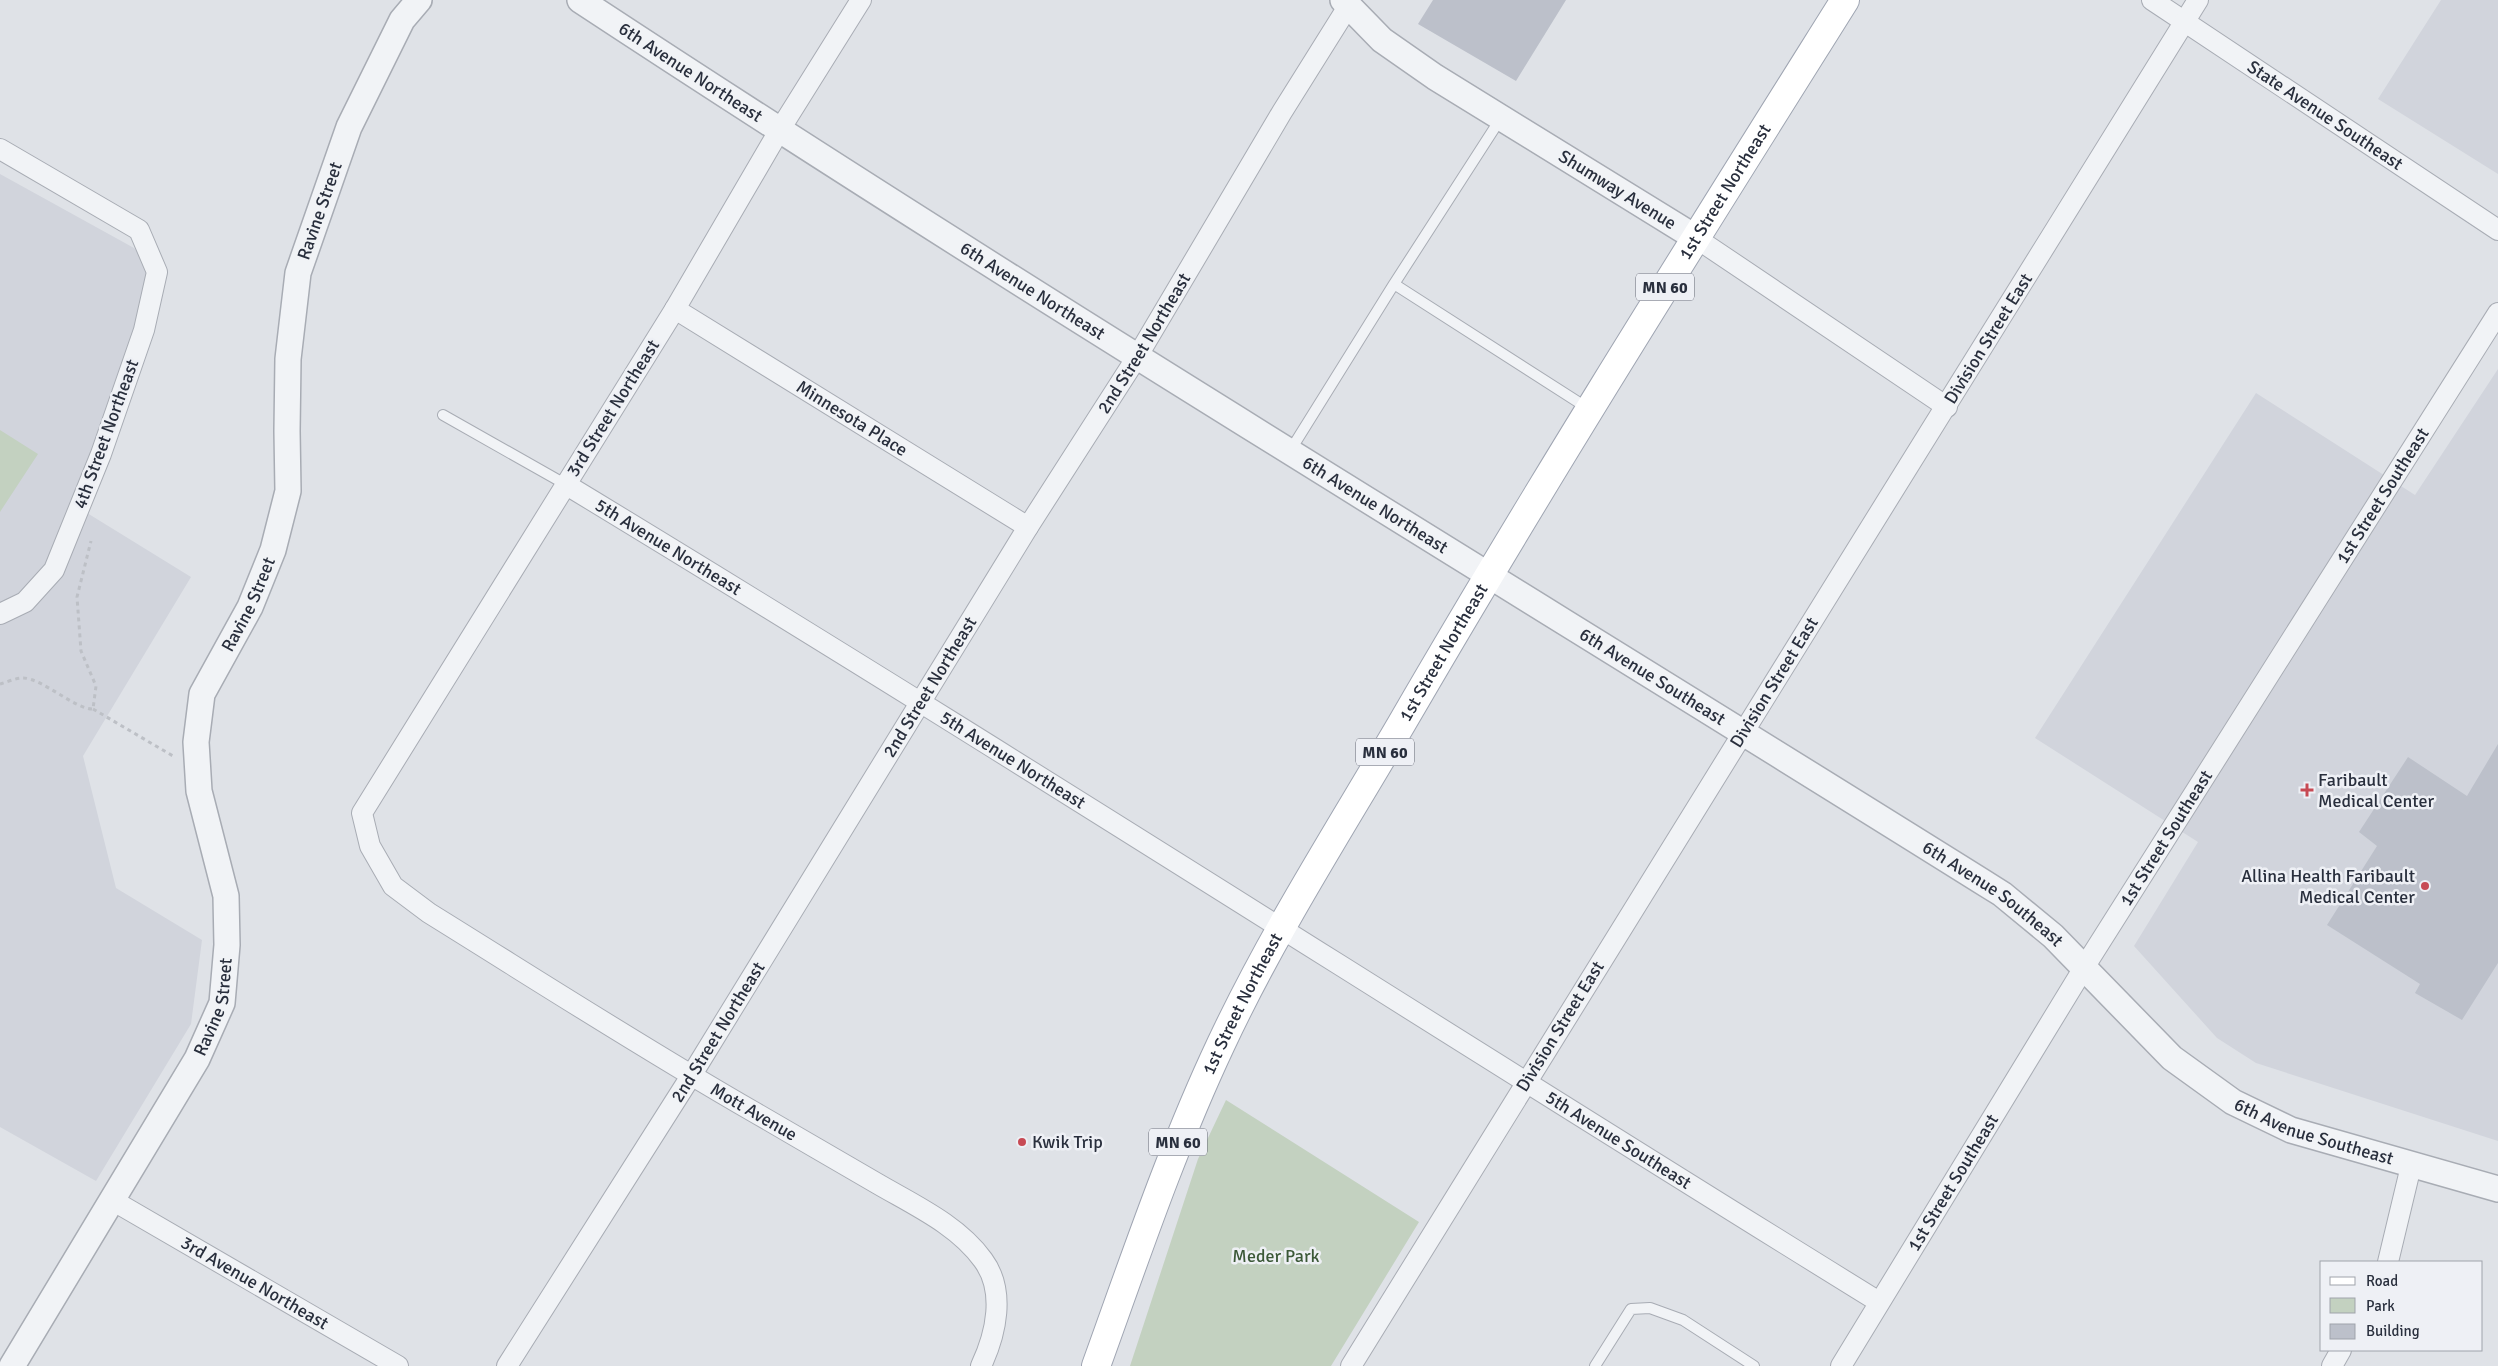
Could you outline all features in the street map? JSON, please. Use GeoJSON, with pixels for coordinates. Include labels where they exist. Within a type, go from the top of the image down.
{"type":"FeatureCollection","features":[{"type":"Feature","properties":{"kind":"main road","name":"1st Street Northeast"},"geometry":{"type":"LineString","coordinates":[[1096,1366],[1163,1180],[1185,1125],[1237,1011],[1282,928],[1488,575],[1589,409],[1845,0]]}},
{"type":"Feature","properties":{"kind":"street","name":"Ravine Street"},"geometry":{"type":"LineString","coordinates":[[112,1200],[197,1059],[222,1003],[227,945],[226,896],[199,791],[196,742],[202,694],[250,607],[274,550],[288,491],[286,431],[288,359],[298,274],[349,127],[402,20],[419,0]]}},
{"type":"Feature","properties":{"kind":"street","name":"6th Avenue Northeast"},"geometry":{"type":"LineString","coordinates":[[580,0],[779,131],[1137,357],[1488,575]]}},
{"type":"Feature","properties":{"kind":"street","name":"3rd Street Northeast"},"geometry":{"type":"LineString","coordinates":[[362,814],[675,309],[779,131],[861,0]]}},
{"type":"Feature","properties":{"kind":"street","name":"State Avenue Southeast"},"geometry":{"type":"LineString","coordinates":[[2152,0],[2498,230]]}},
{"type":"Feature","properties":{"kind":"street","name":"Division Street East"},"geometry":{"type":"LineString","coordinates":[[1351,1366],[1742,731],[1947,407],[2198,0]]}},
{"type":"Feature","properties":{"kind":"street","name":"Shumway Avenue"},"geometry":{"type":"LineString","coordinates":[[1346,2],[1382,40],[1435,77],[1696,238],[1947,407]]}},
{"type":"Feature","properties":{"kind":"street","name":"2nd Street Northeast"},"geometry":{"type":"LineString","coordinates":[[507,1366],[691,1076],[922,703],[1028,527],[1137,357],[1346,2]]}},
{"type":"Feature","properties":{"kind":"street","name":"4th Street Northeast"},"geometry":{"type":"LineString","coordinates":[[0,149],[139,230],[157,272],[144,330],[101,454],[54,570],[25,602],[0,614]]}},
{"type":"Feature","properties":{"kind":"street","name":"Minnesota Place"},"geometry":{"type":"LineString","coordinates":[[675,309],[1028,527]]}},
{"type":"Feature","properties":{"kind":"street","name":"1st Street Southeast"},"geometry":{"type":"LineString","coordinates":[[1841,1366],[2085,966],[2498,313]]}},
{"type":"Feature","properties":{"kind":"street","name":"5th Avenue Northeast"},"geometry":{"type":"LineString","coordinates":[[565,484],[922,703],[1282,928]]}},
{"type":"Feature","properties":{"kind":"street","name":"6th Avenue Southeast"},"geometry":{"type":"LineString","coordinates":[[1488,575],[2002,894],[2053,936],[2085,966],[2172,1058],[2233,1102],[2291,1130],[2411,1166],[2498,1189]]}},
{"type":"Feature","properties":{"kind":"street","name":"Mott Avenue"},"geometry":{"type":"LineString","coordinates":[[362,814],[370,846],[393,886],[429,913],[691,1076],[911,1204],[970,1243],[985,1262],[995,1293],[997,1316],[990,1346],[981,1366]]}},
{"type":"Feature","properties":{"kind":"street","name":"5th Avenue Southeast"},"geometry":{"type":"LineString","coordinates":[[1282,928],[1524,1083],[1879,1302]]}},
{"type":"Feature","properties":{"kind":"street"},"geometry":{"type":"LineString","coordinates":[[2388,1261],[2411,1166]]}},
{"type":"Feature","properties":{"kind":"street"},"geometry":{"type":"LineString","coordinates":[[12,1366],[112,1200]]}},
{"type":"Feature","properties":{"kind":"street","name":"3rd Avenue Northeast"},"geometry":{"type":"LineString","coordinates":[[112,1200],[398,1366]]}},
{"type":"Feature","properties":{"kind":"street"},"geometry":{"type":"LineString","coordinates":[[2332,1366],[2340,1351]]}},
{"type":"Feature","properties":{"kind":"lane"},"geometry":{"type":"LineString","coordinates":[[1290,451],[1500,118]]}},
{"type":"Feature","properties":{"kind":"lane"},"geometry":{"type":"LineString","coordinates":[[1394,284],[1589,409]]}},
{"type":"Feature","properties":{"kind":"lane"},"geometry":{"type":"LineString","coordinates":[[443,415],[565,484]]}},
{"type":"Feature","properties":{"kind":"lane"},"geometry":{"type":"LineString","coordinates":[[1595,1366],[1631,1308],[1650,1308],[1683,1320],[1754,1366]]}},
{"type":"Feature","properties":{"kind":"path"},"geometry":{"type":"LineString","coordinates":[[93,531],[77,597],[81,651],[96,686],[93,709]]}},
{"type":"Feature","properties":{"kind":"path"},"geometry":{"type":"LineString","coordinates":[[0,684],[23,678],[61,694],[86,709],[93,709],[175,757]]}},
{"type":"Feature","properties":{"kind":"shaded area"},"geometry":{"type":"Polygon","coordinates":[[[2441,0],[2498,0],[2498,174],[2378,99],[2441,0]]]}},
{"type":"Feature","properties":{"kind":"shaded area"},"geometry":{"type":"Polygon","coordinates":[[[0,174],[134,248],[157,272],[79,508],[191,577],[83,756],[116,888],[202,940],[191,1024],[96,1181],[0,1127],[0,174]]]}},
{"type":"Feature","properties":{"kind":"shaded area","name":"Faribault Medical Center"},"geometry":{"type":"Polygon","coordinates":[[[2498,369],[2498,1141],[2256,1063],[2217,1038],[2134,946],[2198,842],[2035,738],[2256,393],[2415,495],[2498,369]]]}},
{"type":"Feature","properties":{"kind":"green space"},"geometry":{"type":"Polygon","coordinates":[[[0,430],[38,454],[0,512],[0,430]]]}},
{"type":"Feature","properties":{"kind":"green space","name":"Meder Park"},"geometry":{"type":"Polygon","coordinates":[[[1226,1100],[1419,1222],[1331,1366],[1130,1366],[1198,1159],[1226,1100]]]}},
{"type":"Feature","properties":{"kind":"building"},"geometry":{"type":"Polygon","coordinates":[[[1433,0],[1566,0],[1516,81],[1418,24],[1433,0]]]}},
{"type":"Feature","properties":{"kind":"building","name":"Allina Health Faribault Medical Center"},"geometry":{"type":"Polygon","coordinates":[[[2498,744],[2498,963],[2462,1020],[2415,993],[2420,984],[2327,925],[2377,846],[2359,832],[2408,757],[2467,796],[2498,744]]]}},
{"type":"Feature","properties":{"kind":"place","name":"Faribault Medical Center"},"geometry":{"type":"Point","coordinates":[2307,790]}},
{"type":"Feature","properties":{"kind":"place","name":"Allina Health Faribault Medical Center"},"geometry":{"type":"Point","coordinates":[2425,886]}},
{"type":"Feature","properties":{"kind":"place","name":"Kwik Trip"},"geometry":{"type":"Point","coordinates":[1022,1142]}}]}
